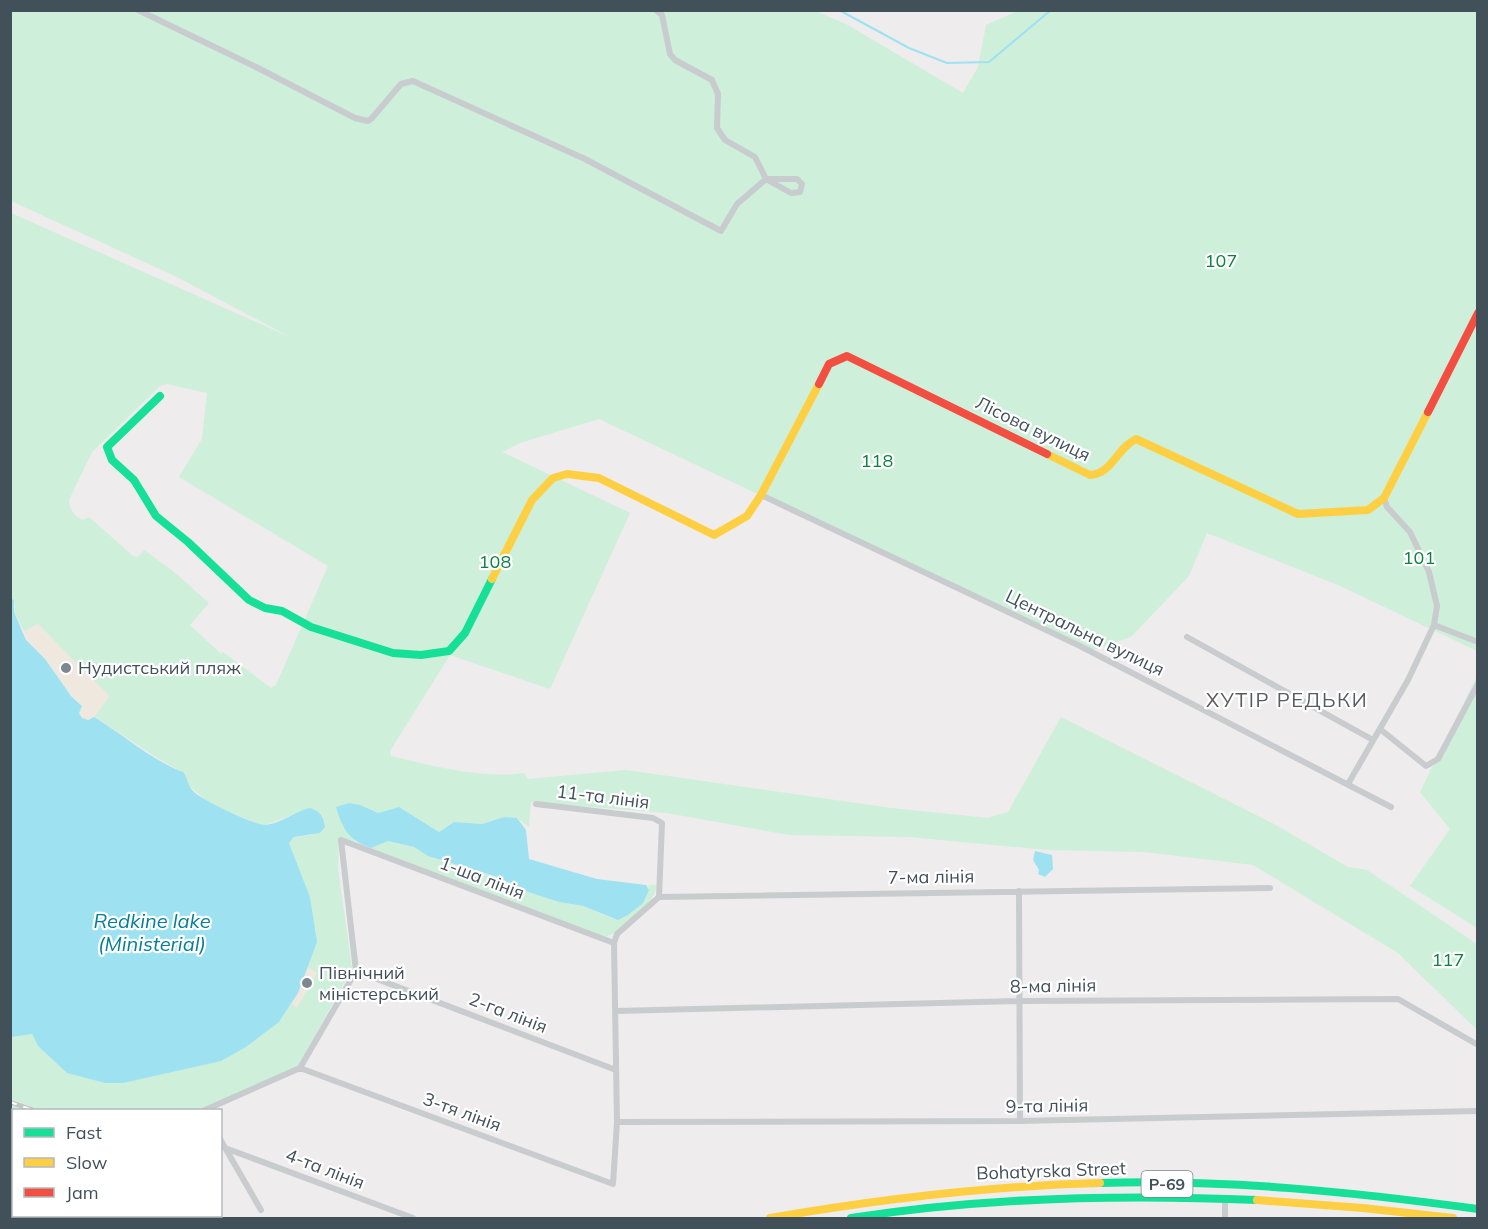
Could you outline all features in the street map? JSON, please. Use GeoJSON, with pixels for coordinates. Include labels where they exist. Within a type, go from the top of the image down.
{"type":"FeatureCollection","features":[{"type":"Feature","properties":{"kind":"street"},"geometry":{"type":"LineString","coordinates":[[138,10],[355,118],[368,121],[401,84],[412,81],[585,159],[721,231],[737,204],[766,179],[796,178],[802,184],[800,192],[791,193],[766,179],[755,157],[725,140],[717,128],[718,94],[712,80],[675,60],[670,54],[662,15],[656,10]]}},
{"type":"Feature","properties":{"kind":"street"},"geometry":{"type":"LineString","coordinates":[[1348,784],[1408,680],[1434,625],[1437,606],[1429,572],[1410,532],[1387,507],[1384,498],[1478,313]]}},
{"type":"Feature","properties":{"kind":"street","name":"Лісова вулиця"},"geometry":{"type":"LineString","coordinates":[[761,495],[829,364],[847,356],[1090,475],[1106,469],[1127,443],[1136,439],[1298,514],[1368,510],[1384,498]]}},
{"type":"Feature","properties":{"kind":"street"},"geometry":{"type":"LineString","coordinates":[[160,396],[107,447],[110,458],[138,487],[148,508],[249,600],[265,608],[282,611],[311,627],[393,653],[421,655],[449,651],[465,633],[532,500],[553,478],[567,474],[586,474],[611,483],[714,535],[747,516],[761,495]]}},
{"type":"Feature","properties":{"kind":"street","name":"Центральна вулиця"},"geometry":{"type":"LineString","coordinates":[[761,495],[1080,646],[1391,807]]}},
{"type":"Feature","properties":{"kind":"street"},"geometry":{"type":"LineString","coordinates":[[1434,625],[1478,642]]}},
{"type":"Feature","properties":{"kind":"street"},"geometry":{"type":"LineString","coordinates":[[1187,637],[1373,740]]}},
{"type":"Feature","properties":{"kind":"street"},"geometry":{"type":"LineString","coordinates":[[1380,729],[1426,766],[1432,765],[1438,759],[1478,684]]}},
{"type":"Feature","properties":{"kind":"street","name":"11-та лінія"},"geometry":{"type":"LineString","coordinates":[[536,804],[654,818],[663,823],[659,897]]}},
{"type":"Feature","properties":{"kind":"street","name":"1-ша лінія"},"geometry":{"type":"LineString","coordinates":[[356,971],[340,840],[614,943]]}},
{"type":"Feature","properties":{"kind":"street","name":"7-ма лінія"},"geometry":{"type":"LineString","coordinates":[[659,897],[1270,888]]}},
{"type":"Feature","properties":{"kind":"street"},"geometry":{"type":"LineString","coordinates":[[1019,891],[1020,1121]]}},
{"type":"Feature","properties":{"kind":"street"},"geometry":{"type":"LineString","coordinates":[[617,1122],[614,943],[616,934],[659,897]]}},
{"type":"Feature","properties":{"kind":"street"},"geometry":{"type":"LineString","coordinates":[[208,1109],[300,1068],[356,971]]}},
{"type":"Feature","properties":{"kind":"street","name":"2-га лінія"},"geometry":{"type":"LineString","coordinates":[[356,971],[616,1070]]}},
{"type":"Feature","properties":{"kind":"street","name":"8-ма лінія"},"geometry":{"type":"LineString","coordinates":[[616,1011],[1020,1001],[1398,999],[1478,1045]]}},
{"type":"Feature","properties":{"kind":"street","name":"3-тя лінія"},"geometry":{"type":"LineString","coordinates":[[300,1068],[613,1184],[617,1122]]}},
{"type":"Feature","properties":{"kind":"street","name":"9-та лінія"},"geometry":{"type":"LineString","coordinates":[[617,1122],[1020,1121],[1478,1111]]}},
{"type":"Feature","properties":{"kind":"street"},"geometry":{"type":"LineString","coordinates":[[222,1142],[261,1210]]}},
{"type":"Feature","properties":{"kind":"street","name":"4-та лінія"},"geometry":{"type":"LineString","coordinates":[[225,1148],[413,1218]]}},
{"type":"Feature","properties":{"kind":"street","name":"Bohatyrska Street"},"geometry":{"type":"LineString","coordinates":[[770,1218],[856,1203],[949,1192],[1045,1185],[1138,1184],[1308,1190],[1478,1209]]}},
{"type":"Feature","properties":{"kind":"street","name":"Bohatyrska Street"},"geometry":{"type":"LineString","coordinates":[[851,1218],[1048,1197],[1224,1198],[1342,1205],[1454,1218]]}},
{"type":"Feature","properties":{"kind":"street"},"geometry":{"type":"LineString","coordinates":[[1224,1198],[1225,1218]]}},
{"type":"Feature","properties":{"kind":"green space"},"geometry":{"type":"Polygon","coordinates":[[[11,11],[815,11],[846,24],[963,93],[978,67],[986,25],[1018,11],[1477,11],[1477,651],[1338,585],[1207,533],[1189,576],[1131,637],[1090,651],[599,419],[520,443],[502,452],[630,513],[550,689],[450,655],[390,751],[391,756],[474,773],[524,773],[528,779],[626,770],[891,808],[988,818],[1008,812],[1061,717],[1274,824],[1348,867],[1367,870],[1477,944],[1477,1030],[1398,953],[1253,865],[1144,852],[1048,850],[909,837],[789,835],[667,813],[531,802],[529,827],[517,818],[504,817],[482,824],[454,822],[439,832],[399,807],[378,813],[363,808],[354,841],[366,846],[339,840],[338,869],[352,969],[298,1066],[204,1109],[37,1109],[11,1099],[11,1037],[32,1034],[38,1046],[67,1073],[105,1083],[123,1083],[246,1047],[279,1022],[299,993],[316,942],[310,897],[289,843],[294,837],[313,835],[310,808],[263,826],[209,803],[187,784],[183,772],[160,760],[94,717],[109,696],[38,624],[24,631],[14,612],[15,605],[10,598],[11,213],[292,338],[175,276],[11,201],[11,11]],[[167,384],[160,386],[92,452],[69,500],[71,510],[83,520],[89,517],[133,556],[138,557],[144,550],[173,571],[209,603],[190,625],[221,654],[223,652],[271,688],[276,685],[328,566],[179,477],[202,439],[207,393],[167,384]]]}},
{"type":"Feature","properties":{"kind":"green space","name":"117"},"geometry":{"type":"Polygon","coordinates":[[[1477,676],[1477,928],[1410,886],[1450,829],[1420,792],[1477,676]]]}},
{"type":"Feature","properties":{"kind":"green space"},"geometry":{"type":"Polygon","coordinates":[[[388,841],[414,847],[428,856],[500,878],[516,888],[559,902],[583,906],[611,918],[628,915],[643,902],[649,886],[646,885],[657,885],[650,901],[636,917],[620,930],[604,937],[371,848],[388,841]]]}},
{"type":"Feature","properties":{"kind":"green space"},"geometry":{"type":"Polygon","coordinates":[[[11,1104],[25,1109],[12,1109],[11,1188],[11,1104]]]}},
{"type":"Feature","properties":{"kind":"green space"},"geometry":{"type":"Polygon","coordinates":[[[10,1206],[12,1206],[12,1217],[117,1218],[11,1218],[10,1206]]]}},
{"type":"Feature","properties":{"kind":"sand","name":"Нудистський пляж"},"geometry":{"type":"Polygon","coordinates":[[[37,624],[110,696],[94,717],[88,720],[82,718],[79,713],[82,705],[67,690],[28,640],[24,631],[37,624]]]}},
{"type":"Feature","properties":{"kind":"sand","name":"Північний міністерський"},"geometry":{"type":"Polygon","coordinates":[[[308,967],[317,973],[297,1008],[291,1004],[308,967]]]}},
{"type":"Feature","properties":{"kind":"water","name":"Redkine lake (Ministerial)"},"geometry":{"type":"Polygon","coordinates":[[[10,598],[14,600],[14,612],[26,640],[45,659],[71,696],[82,706],[79,713],[82,718],[88,720],[94,717],[149,754],[183,772],[194,792],[207,801],[241,817],[266,825],[310,808],[322,817],[325,827],[320,833],[294,837],[289,843],[310,897],[317,942],[298,993],[279,1022],[246,1047],[221,1061],[123,1083],[105,1083],[67,1073],[38,1046],[32,1034],[11,1037],[10,598]]]}},
{"type":"Feature","properties":{"kind":"water"},"geometry":{"type":"Polygon","coordinates":[[[349,803],[378,813],[399,807],[439,832],[454,822],[482,824],[504,817],[517,818],[526,830],[529,859],[597,879],[646,885],[649,890],[643,903],[618,920],[583,906],[559,902],[516,888],[501,878],[428,856],[414,847],[388,841],[371,848],[363,845],[352,838],[344,828],[336,807],[349,803]]]}},
{"type":"Feature","properties":{"kind":"water"},"geometry":{"type":"Polygon","coordinates":[[[1035,851],[1052,855],[1053,869],[1045,877],[1038,874],[1039,870],[1033,860],[1035,851]]]}},
{"type":"Feature","properties":{"kind":"waterway"},"geometry":{"type":"LineString","coordinates":[[839,10],[909,48],[947,63],[989,62],[1051,10]]}},
{"type":"Feature","properties":{"kind":"railway"},"geometry":{"type":"LineString","coordinates":[[10,1102],[30,1109]]}},
{"type":"Feature","properties":{"kind":"traffic: fast"},"geometry":{"type":"LineString","coordinates":[[160,396],[107,447],[112,460],[134,480],[156,516],[188,542],[249,600],[265,608],[282,611],[311,627],[393,653],[421,655],[449,651],[465,633],[492,579]]}},
{"type":"Feature","properties":{"kind":"traffic: fast"},"geometry":{"type":"LineString","coordinates":[[1100,1183],[1195,1183],[1289,1188],[1478,1209]]}},
{"type":"Feature","properties":{"kind":"traffic: fast"},"geometry":{"type":"LineString","coordinates":[[851,1218],[1003,1201],[1155,1197],[1257,1200]]}},
{"type":"Feature","properties":{"kind":"traffic: slow"},"geometry":{"type":"LineString","coordinates":[[492,579],[532,500],[553,478],[567,474],[599,478],[714,535],[747,516],[761,495],[819,384]]}},
{"type":"Feature","properties":{"kind":"traffic: slow"},"geometry":{"type":"LineString","coordinates":[[1047,454],[1090,475],[1098,474],[1109,466],[1129,443],[1136,439],[1298,514],[1368,510],[1384,498],[1428,412]]}},
{"type":"Feature","properties":{"kind":"traffic: slow"},"geometry":{"type":"LineString","coordinates":[[770,1218],[934,1194],[1100,1183]]}},
{"type":"Feature","properties":{"kind":"traffic: slow"},"geometry":{"type":"LineString","coordinates":[[1257,1200],[1453,1218]]}},
{"type":"Feature","properties":{"kind":"traffic: jam"},"geometry":{"type":"LineString","coordinates":[[1428,412],[1478,313]]}},
{"type":"Feature","properties":{"kind":"traffic: jam"},"geometry":{"type":"LineString","coordinates":[[819,384],[829,364],[847,356],[1047,454]]}},
{"type":"Feature","properties":{"kind":"place","name":"Нудистський пляж"},"geometry":{"type":"Point","coordinates":[66,668]}},
{"type":"Feature","properties":{"kind":"place","name":"Північний міністерський"},"geometry":{"type":"Point","coordinates":[307,983]}},
{"type":"Feature","properties":{"kind":"district","name":"ХУТІР РЕДЬКИ"},"geometry":{"type":"Point","coordinates":[1287,700]}},
{"type":"Feature","properties":{"kind":"park label","name":"107"},"geometry":{"type":"Point","coordinates":[1221,261]}},
{"type":"Feature","properties":{"kind":"park label","name":"118"},"geometry":{"type":"Point","coordinates":[877,461]}},
{"type":"Feature","properties":{"kind":"park label","name":"101"},"geometry":{"type":"Point","coordinates":[1419,558]}},
{"type":"Feature","properties":{"kind":"park label","name":"108"},"geometry":{"type":"Point","coordinates":[495,562]}}]}
